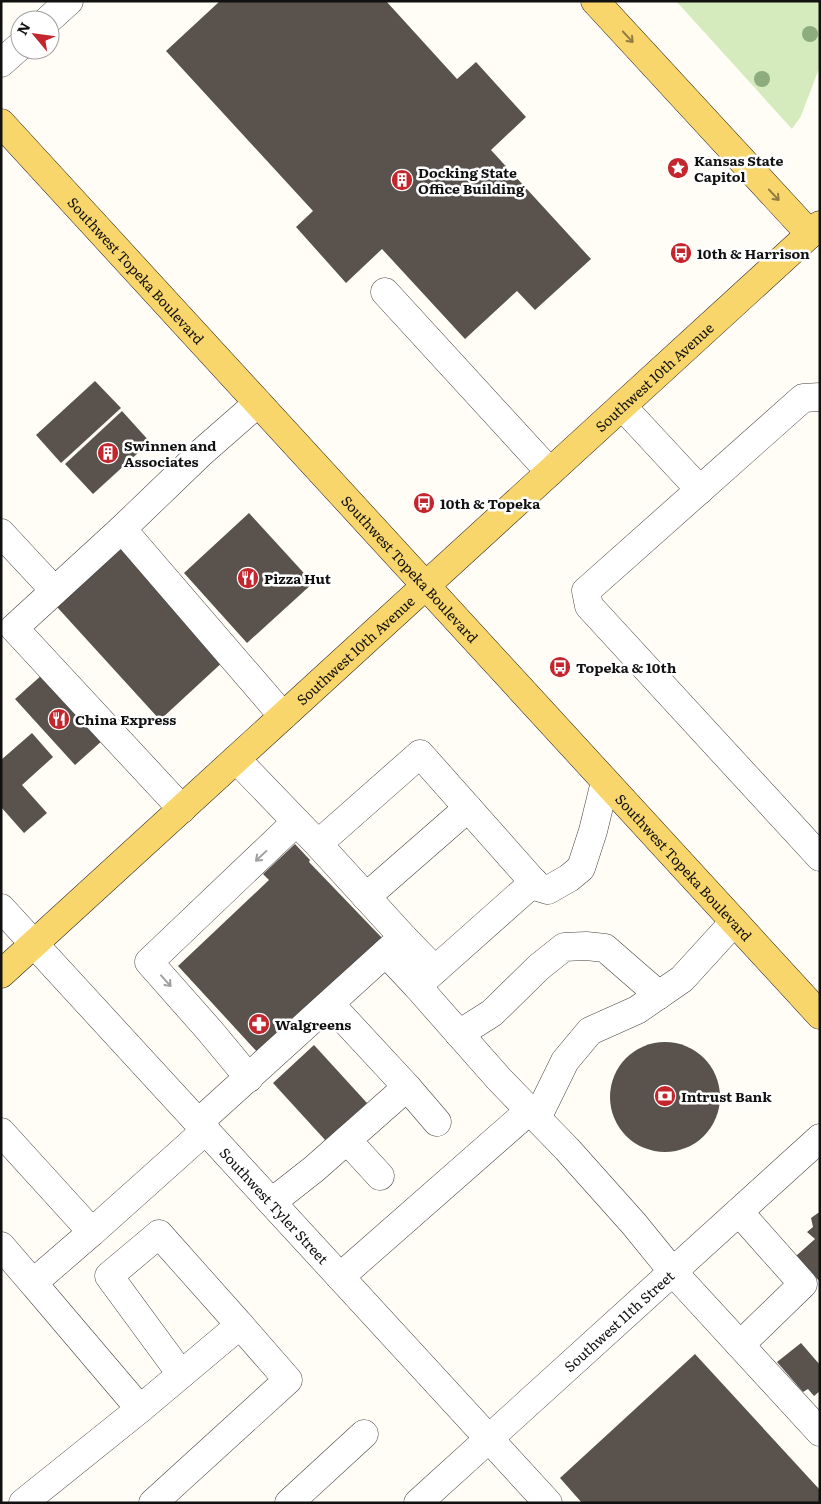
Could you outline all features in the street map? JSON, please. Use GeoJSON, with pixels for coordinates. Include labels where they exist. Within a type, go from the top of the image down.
{"type":"FeatureCollection","features":[{"type":"Feature","properties":{"kind":"main road"},"geometry":{"type":"LineString","coordinates":[[595,1],[816,235]]}},
{"type":"Feature","properties":{"kind":"main road","name":"Southwest Topeka Boulevard"},"geometry":{"type":"LineString","coordinates":[[1,123],[820,1015]]}},
{"type":"Feature","properties":{"kind":"main road","name":"Southwest 10th Avenue"},"geometry":{"type":"LineString","coordinates":[[1,974],[622,406],[816,235]]}},
{"type":"Feature","properties":{"kind":"street"},"geometry":{"type":"LineString","coordinates":[[59,10],[69,1]]}},
{"type":"Feature","properties":{"kind":"street"},"geometry":{"type":"LineString","coordinates":[[384,292],[550,472]]}},
{"type":"Feature","properties":{"kind":"street"},"geometry":{"type":"LineString","coordinates":[[820,396],[803,398],[586,591],[589,606],[820,857]]}},
{"type":"Feature","properties":{"kind":"street"},"geometry":{"type":"LineString","coordinates":[[182,809],[7,634],[122,529],[202,452],[258,403]]}},
{"type":"Feature","properties":{"kind":"street"},"geometry":{"type":"LineString","coordinates":[[622,406],[700,490]]}},
{"type":"Feature","properties":{"kind":"street"},"geometry":{"type":"LineString","coordinates":[[122,529],[283,716]]}},
{"type":"Feature","properties":{"kind":"street"},"geometry":{"type":"LineString","coordinates":[[1,533],[54,590]]}},
{"type":"Feature","properties":{"kind":"street"},"geometry":{"type":"LineString","coordinates":[[318,844],[420,754],[538,887],[548,890],[569,878],[581,868],[593,831],[605,782]]}},
{"type":"Feature","properties":{"kind":"street"},"geometry":{"type":"LineString","coordinates":[[236,759],[318,844],[366,898],[395,945],[426,978],[460,1034],[499,1079],[567,1149],[622,1211],[672,1272],[818,1427]]}},
{"type":"Feature","properties":{"kind":"street"},"geometry":{"type":"LineString","coordinates":[[366,898],[468,808]]}},
{"type":"Feature","properties":{"kind":"street"},"geometry":{"type":"LineString","coordinates":[[245,1068],[216,1032],[149,962],[296,822]]}},
{"type":"Feature","properties":{"kind":"street"},"geometry":{"type":"LineString","coordinates":[[426,978],[534,882]]}},
{"type":"Feature","properties":{"kind":"street","name":"Southwest Tyler Street"},"geometry":{"type":"LineString","coordinates":[[1,908],[548,1503]]}},
{"type":"Feature","properties":{"kind":"street"},"geometry":{"type":"LineString","coordinates":[[340,1277],[533,1114],[565,1061],[590,1032],[637,1010],[682,979],[734,922]]}},
{"type":"Feature","properties":{"kind":"street"},"geometry":{"type":"LineString","coordinates":[[33,1282],[92,1232],[202,1126],[245,1068],[330,1004],[395,945]]}},
{"type":"Feature","properties":{"kind":"street"},"geometry":{"type":"LineString","coordinates":[[460,1034],[492,1013],[564,947],[586,946],[605,948],[659,995]]}},
{"type":"Feature","properties":{"kind":"street"},"geometry":{"type":"LineString","coordinates":[[330,1004],[437,1122]]}},
{"type":"Feature","properties":{"kind":"street"},"geometry":{"type":"LineString","coordinates":[[272,1202],[407,1088]]}},
{"type":"Feature","properties":{"kind":"street"},"geometry":{"type":"LineString","coordinates":[[1,1132],[92,1232]]}},
{"type":"Feature","properties":{"kind":"street","name":"Southwest 11th Street"},"geometry":{"type":"LineString","coordinates":[[418,1503],[820,1138]]}},
{"type":"Feature","properties":{"kind":"street"},"geometry":{"type":"LineString","coordinates":[[347,1140],[380,1176]]}},
{"type":"Feature","properties":{"kind":"street"},"geometry":{"type":"LineString","coordinates":[[738,1212],[803,1284],[740,1345]]}},
{"type":"Feature","properties":{"kind":"street"},"geometry":{"type":"LineString","coordinates":[[153,1503],[288,1380],[159,1234],[109,1276],[181,1374]]}},
{"type":"Feature","properties":{"kind":"street"},"geometry":{"type":"LineString","coordinates":[[1,1246],[140,1409]]}},
{"type":"Feature","properties":{"kind":"street"},"geometry":{"type":"LineString","coordinates":[[23,1503],[140,1409],[240,1324]]}},
{"type":"Feature","properties":{"kind":"street"},"geometry":{"type":"LineString","coordinates":[[289,1503],[364,1434]]}},
{"type":"Feature","properties":{"kind":"green space"},"geometry":{"type":"Polygon","coordinates":[[[676,1],[820,1],[820,66],[801,116],[792,129],[676,1]]]}},
{"type":"Feature","properties":{"kind":"building","name":"Docking State Office Building"},"geometry":{"type":"Polygon","coordinates":[[[220,1],[386,1],[457,79],[476,62],[526,117],[491,150],[591,259],[535,310],[517,291],[465,339],[382,249],[346,283],[296,227],[313,211],[166,51],[220,1]]]}},
{"type":"Feature","properties":{"kind":"building"},"geometry":{"type":"Polygon","coordinates":[[[95,381],[121,408],[61,463],[36,435],[95,381]]]}},
{"type":"Feature","properties":{"kind":"building","name":"Swinnen and Associates"},"geometry":{"type":"Polygon","coordinates":[[[122,411],[150,442],[93,494],[65,464],[122,411]]]}},
{"type":"Feature","properties":{"kind":"building","name":"Pizza Hut"},"geometry":{"type":"Polygon","coordinates":[[[249,513],[313,583],[247,643],[184,573],[249,513]]]}},
{"type":"Feature","properties":{"kind":"building"},"geometry":{"type":"Polygon","coordinates":[[[123,547],[226,659],[160,720],[57,607],[123,547]]]}},
{"type":"Feature","properties":{"kind":"building","name":"China Express"},"geometry":{"type":"Polygon","coordinates":[[[43,674],[103,740],[75,765],[15,699],[43,674]]]}},
{"type":"Feature","properties":{"kind":"building"},"geometry":{"type":"Polygon","coordinates":[[[32,733],[53,757],[22,785],[47,813],[24,833],[1,807],[1,760],[32,733]]]}},
{"type":"Feature","properties":{"kind":"building","name":"Walgreens"},"geometry":{"type":"Polygon","coordinates":[[[295,844],[310,860],[309,862],[384,940],[260,1055],[178,966],[269,880],[263,874],[295,844]]]}},
{"type":"Feature","properties":{"kind":"building","name":"Intrust Bank"},"geometry":{"type":"Polygon","coordinates":[[[665,1042],[686,1047],[704,1058],[715,1076],[720,1097],[715,1118],[704,1136],[686,1147],[665,1152],[644,1147],[626,1136],[615,1118],[610,1097],[615,1076],[626,1058],[644,1047],[665,1042]]]}},
{"type":"Feature","properties":{"kind":"building"},"geometry":{"type":"Polygon","coordinates":[[[314,1045],[367,1103],[326,1141],[273,1083],[314,1045]]]}},
{"type":"Feature","properties":{"kind":"building"},"geometry":{"type":"Polygon","coordinates":[[[820,1213],[820,1282],[796,1256],[815,1239],[807,1232],[813,1227],[811,1218],[820,1213]]]}},
{"type":"Feature","properties":{"kind":"building"},"geometry":{"type":"Polygon","coordinates":[[[801,1343],[820,1365],[820,1391],[814,1396],[808,1389],[803,1392],[777,1362],[801,1343]]]}},
{"type":"Feature","properties":{"kind":"building"},"geometry":{"type":"Polygon","coordinates":[[[695,1354],[820,1490],[820,1503],[582,1503],[560,1478],[695,1354]]]}},
{"type":"Feature","properties":{"kind":"place","name":"Kansas State Capitol"},"geometry":{"type":"Point","coordinates":[678,168]}},
{"type":"Feature","properties":{"kind":"place","name":"Docking State Office Building"},"geometry":{"type":"Point","coordinates":[402,180]}},
{"type":"Feature","properties":{"kind":"place","name":"10th & Harrison"},"geometry":{"type":"Point","coordinates":[681,253]}},
{"type":"Feature","properties":{"kind":"place","name":"Swinnen and Associates"},"geometry":{"type":"Point","coordinates":[108,453]}},
{"type":"Feature","properties":{"kind":"place","name":"10th & Topeka"},"geometry":{"type":"Point","coordinates":[424,503]}},
{"type":"Feature","properties":{"kind":"place","name":"Pizza Hut"},"geometry":{"type":"Point","coordinates":[248,578]}},
{"type":"Feature","properties":{"kind":"place","name":"Topeka & 10th"},"geometry":{"type":"Point","coordinates":[560,667]}},
{"type":"Feature","properties":{"kind":"place","name":"China Express"},"geometry":{"type":"Point","coordinates":[59,719]}},
{"type":"Feature","properties":{"kind":"place","name":"Walgreens"},"geometry":{"type":"Point","coordinates":[259,1024]}},
{"type":"Feature","properties":{"kind":"place","name":"Intrust Bank"},"geometry":{"type":"Point","coordinates":[665,1096]}}]}
